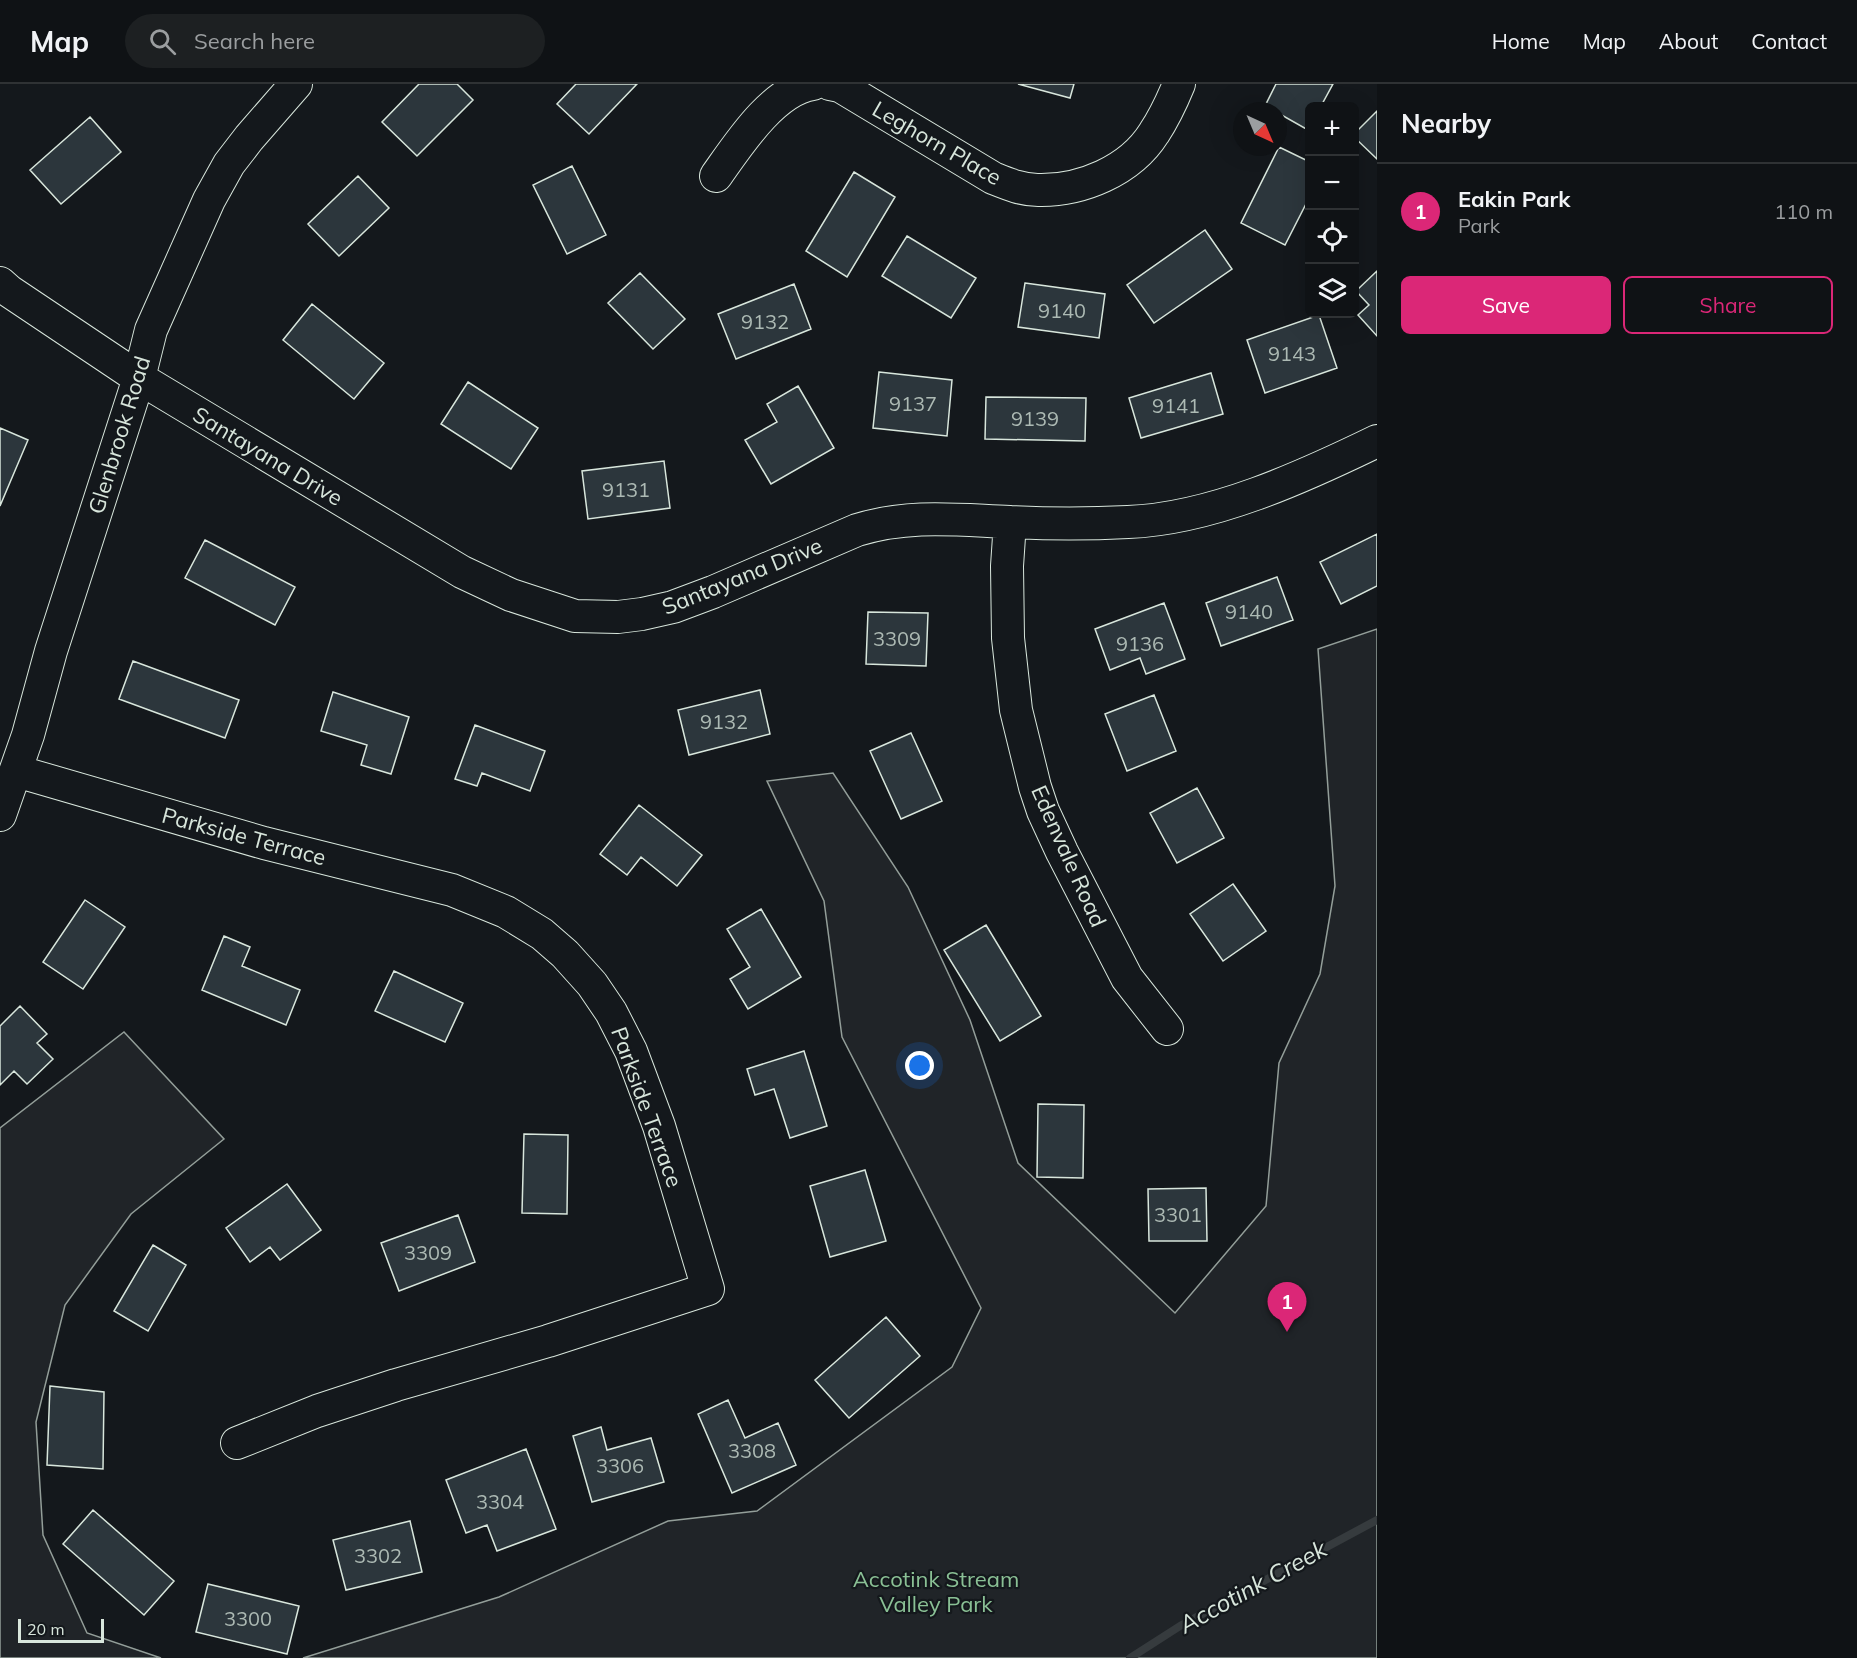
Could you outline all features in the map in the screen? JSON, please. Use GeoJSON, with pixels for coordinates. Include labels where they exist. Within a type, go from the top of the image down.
{"type":"FeatureCollection","features":[{"type":"Feature","properties":{"kind":"street","name":"Glenbrook Road"},"geometry":{"type":"LineString","coordinates":[[0,815],[16,771],[51,651],[139,378],[151,330],[209,200],[230,164],[249,138],[296,84]]}},
{"type":"Feature","properties":{"kind":"street"},"geometry":{"type":"LineString","coordinates":[[716,176],[745,135],[777,103],[803,86],[813,84]]}},
{"type":"Feature","properties":{"kind":"street","name":"Leghorn Place"},"geometry":{"type":"LineString","coordinates":[[830,84],[840,86],[993,178],[1019,188],[1037,190],[1074,187],[1107,175],[1132,157],[1153,135],[1179,84]]}},
{"type":"Feature","properties":{"kind":"street","name":"Santayana Drive"},"geometry":{"type":"LineString","coordinates":[[0,283],[139,378],[462,572],[511,595],[575,616],[642,615],[673,607],[857,530],[882,523],[934,518],[1010,522],[1132,522],[1185,515],[1253,496],[1377,441]]}},
{"type":"Feature","properties":{"kind":"street","name":"Edenvale Road"},"geometry":{"type":"LineString","coordinates":[[1010,522],[1007,566],[1008,638],[1016,710],[1035,788],[1062,852],[1127,978],[1167,1029]]}},
{"type":"Feature","properties":{"kind":"street","name":"Parkside Terrace"},"geometry":{"type":"LineString","coordinates":[[16,771],[264,843],[452,890],[506,912],[542,934],[565,954],[592,984],[611,1012],[631,1051],[659,1126],[708,1289],[548,1341],[396,1385],[317,1411],[237,1443]]}},
{"type":"Feature","properties":{"kind":"green space","name":"Accotink Stream Valley Park"},"geometry":{"type":"Polygon","coordinates":[[[1377,629],[1377,1658],[303,1658],[499,1597],[668,1521],[757,1511],[952,1367],[981,1308],[842,1037],[824,901],[767,781],[833,773],[908,887],[970,1020],[1018,1163],[1175,1313],[1266,1206],[1279,1063],[1320,974],[1335,886],[1318,649],[1377,629]]]}},
{"type":"Feature","properties":{"kind":"green space"},"geometry":{"type":"Polygon","coordinates":[[[124,1032],[224,1139],[131,1214],[65,1305],[36,1422],[43,1535],[87,1633],[161,1658],[0,1658],[0,1128],[124,1032]]]}},
{"type":"Feature","properties":{"kind":"building"},"geometry":{"type":"Polygon","coordinates":[[[419,84],[457,84],[473,100],[417,156],[382,122],[419,84]]]}},
{"type":"Feature","properties":{"kind":"building"},"geometry":{"type":"Polygon","coordinates":[[[576,84],[637,84],[589,134],[557,104],[576,84]]]}},
{"type":"Feature","properties":{"kind":"building"},"geometry":{"type":"Polygon","coordinates":[[[1018,84],[1074,84],[1070,98],[1018,84]]]}},
{"type":"Feature","properties":{"kind":"building"},"geometry":{"type":"Polygon","coordinates":[[[1276,84],[1333,84],[1323,102],[1305,102],[1305,128],[1287,118],[1287,102],[1267,102],[1276,84]]]}},
{"type":"Feature","properties":{"kind":"building"},"geometry":{"type":"Polygon","coordinates":[[[1377,111],[1377,159],[1359,142],[1359,129],[1377,111]]]}},
{"type":"Feature","properties":{"kind":"building"},"geometry":{"type":"Polygon","coordinates":[[[90,117],[121,152],[61,204],[30,170],[90,117]]]}},
{"type":"Feature","properties":{"kind":"building"},"geometry":{"type":"Polygon","coordinates":[[[1287,151],[1305,160],[1305,206],[1285,245],[1241,223],[1274,156],[1287,156],[1287,151]]]}},
{"type":"Feature","properties":{"kind":"building"},"geometry":{"type":"Polygon","coordinates":[[[572,166],[606,235],[567,254],[533,185],[572,166]]]}},
{"type":"Feature","properties":{"kind":"building"},"geometry":{"type":"Polygon","coordinates":[[[854,172],[895,197],[847,277],[806,251],[854,172]]]}},
{"type":"Feature","properties":{"kind":"building"},"geometry":{"type":"Polygon","coordinates":[[[358,176],[389,208],[339,256],[308,224],[358,176]]]}},
{"type":"Feature","properties":{"kind":"building"},"geometry":{"type":"Polygon","coordinates":[[[1205,230],[1232,269],[1154,323],[1127,285],[1205,230]]]}},
{"type":"Feature","properties":{"kind":"building"},"geometry":{"type":"Polygon","coordinates":[[[907,236],[976,278],[951,318],[882,276],[907,236]]]}},
{"type":"Feature","properties":{"kind":"building"},"geometry":{"type":"Polygon","coordinates":[[[1377,271],[1377,336],[1359,316],[1369,305],[1359,294],[1359,288],[1377,271]]]}},
{"type":"Feature","properties":{"kind":"building"},"geometry":{"type":"Polygon","coordinates":[[[640,273],[685,319],[653,349],[608,303],[640,273]]]}},
{"type":"Feature","properties":{"kind":"building"},"geometry":{"type":"Polygon","coordinates":[[[1025,283],[1105,294],[1099,338],[1018,327],[1025,283]]]}},
{"type":"Feature","properties":{"kind":"building"},"geometry":{"type":"Polygon","coordinates":[[[794,284],[811,329],[736,359],[718,314],[794,284]]]}},
{"type":"Feature","properties":{"kind":"building"},"geometry":{"type":"Polygon","coordinates":[[[312,304],[384,363],[354,399],[283,340],[312,304]]]}},
{"type":"Feature","properties":{"kind":"building"},"geometry":{"type":"Polygon","coordinates":[[[1310,318],[1320,318],[1337,368],[1265,393],[1247,340],[1310,318]]]}},
{"type":"Feature","properties":{"kind":"building"},"geometry":{"type":"Polygon","coordinates":[[[879,372],[952,380],[947,436],[873,428],[879,372]]]}},
{"type":"Feature","properties":{"kind":"building"},"geometry":{"type":"Polygon","coordinates":[[[1211,373],[1223,414],[1141,438],[1129,398],[1211,373]]]}},
{"type":"Feature","properties":{"kind":"building"},"geometry":{"type":"Polygon","coordinates":[[[468,382],[538,428],[511,469],[441,424],[468,382]]]}},
{"type":"Feature","properties":{"kind":"building"},"geometry":{"type":"Polygon","coordinates":[[[798,386],[834,448],[771,484],[745,440],[777,422],[767,404],[798,386]]]}},
{"type":"Feature","properties":{"kind":"building"},"geometry":{"type":"Polygon","coordinates":[[[986,397],[1086,398],[1085,441],[985,439],[986,397]]]}},
{"type":"Feature","properties":{"kind":"building"},"geometry":{"type":"Polygon","coordinates":[[[0,428],[28,440],[0,506],[0,428]]]}},
{"type":"Feature","properties":{"kind":"building"},"geometry":{"type":"Polygon","coordinates":[[[664,461],[670,508],[588,519],[582,471],[664,461]]]}},
{"type":"Feature","properties":{"kind":"building"},"geometry":{"type":"Polygon","coordinates":[[[1377,534],[1377,586],[1341,604],[1320,562],[1377,534]]]}},
{"type":"Feature","properties":{"kind":"building"},"geometry":{"type":"Polygon","coordinates":[[[205,540],[295,587],[275,625],[185,578],[205,540]]]}},
{"type":"Feature","properties":{"kind":"building"},"geometry":{"type":"Polygon","coordinates":[[[1277,577],[1293,620],[1221,646],[1206,603],[1277,577]]]}},
{"type":"Feature","properties":{"kind":"building"},"geometry":{"type":"Polygon","coordinates":[[[1164,603],[1185,659],[1146,674],[1140,658],[1110,670],[1095,629],[1164,603]]]}},
{"type":"Feature","properties":{"kind":"building"},"geometry":{"type":"Polygon","coordinates":[[[868,612],[928,613],[926,666],[866,664],[868,612]]]}},
{"type":"Feature","properties":{"kind":"building"},"geometry":{"type":"Polygon","coordinates":[[[133,661],[239,700],[225,738],[119,699],[133,661]]]}},
{"type":"Feature","properties":{"kind":"building"},"geometry":{"type":"Polygon","coordinates":[[[760,690],[770,734],[689,755],[678,710],[760,690]]]}},
{"type":"Feature","properties":{"kind":"building"},"geometry":{"type":"Polygon","coordinates":[[[333,692],[409,717],[391,774],[361,765],[367,745],[321,731],[333,692]]]}},
{"type":"Feature","properties":{"kind":"building"},"geometry":{"type":"Polygon","coordinates":[[[1154,695],[1176,751],[1127,771],[1105,714],[1154,695]]]}},
{"type":"Feature","properties":{"kind":"building"},"geometry":{"type":"Polygon","coordinates":[[[475,725],[545,751],[530,791],[482,773],[477,786],[455,779],[475,725]]]}},
{"type":"Feature","properties":{"kind":"building"},"geometry":{"type":"Polygon","coordinates":[[[911,733],[942,801],[901,819],[870,751],[911,733]]]}},
{"type":"Feature","properties":{"kind":"building"},"geometry":{"type":"Polygon","coordinates":[[[1197,788],[1224,838],[1177,863],[1150,813],[1197,788]]]}},
{"type":"Feature","properties":{"kind":"building"},"geometry":{"type":"Polygon","coordinates":[[[639,805],[702,855],[677,886],[641,857],[627,875],[600,854],[639,805]]]}},
{"type":"Feature","properties":{"kind":"building"},"geometry":{"type":"Polygon","coordinates":[[[1233,884],[1266,931],[1223,961],[1190,914],[1233,884]]]}},
{"type":"Feature","properties":{"kind":"building"},"geometry":{"type":"Polygon","coordinates":[[[85,900],[125,927],[83,989],[43,962],[85,900]]]}},
{"type":"Feature","properties":{"kind":"building"},"geometry":{"type":"Polygon","coordinates":[[[761,909],[801,977],[748,1009],[730,979],[750,967],[727,929],[761,909]]]}},
{"type":"Feature","properties":{"kind":"building"},"geometry":{"type":"Polygon","coordinates":[[[986,925],[1041,1016],[1000,1041],[944,950],[986,925]]]}},
{"type":"Feature","properties":{"kind":"building"},"geometry":{"type":"Polygon","coordinates":[[[224,936],[250,947],[242,966],[300,990],[286,1025],[202,990],[224,936]]]}},
{"type":"Feature","properties":{"kind":"building"},"geometry":{"type":"Polygon","coordinates":[[[394,971],[463,1003],[445,1042],[375,1011],[394,971]]]}},
{"type":"Feature","properties":{"kind":"building"},"geometry":{"type":"Polygon","coordinates":[[[20,1006],[47,1034],[37,1043],[53,1059],[27,1084],[14,1071],[0,1085],[0,1026],[20,1006]]]}},
{"type":"Feature","properties":{"kind":"building"},"geometry":{"type":"Polygon","coordinates":[[[804,1051],[827,1126],[790,1138],[774,1089],[755,1095],[747,1069],[804,1051]]]}},
{"type":"Feature","properties":{"kind":"building"},"geometry":{"type":"Polygon","coordinates":[[[1038,1104],[1084,1105],[1083,1178],[1037,1177],[1038,1104]]]}},
{"type":"Feature","properties":{"kind":"building"},"geometry":{"type":"Polygon","coordinates":[[[524,1134],[568,1135],[567,1214],[522,1213],[524,1134]]]}},
{"type":"Feature","properties":{"kind":"building"},"geometry":{"type":"Polygon","coordinates":[[[865,1170],[886,1241],[830,1257],[810,1186],[865,1170]]]}},
{"type":"Feature","properties":{"kind":"building"},"geometry":{"type":"Polygon","coordinates":[[[287,1184],[321,1230],[280,1260],[270,1247],[250,1262],[226,1228],[287,1184]]]}},
{"type":"Feature","properties":{"kind":"building"},"geometry":{"type":"Polygon","coordinates":[[[1206,1188],[1207,1241],[1149,1241],[1148,1189],[1206,1188]]]}},
{"type":"Feature","properties":{"kind":"building"},"geometry":{"type":"Polygon","coordinates":[[[458,1215],[475,1262],[399,1291],[381,1243],[458,1215]]]}},
{"type":"Feature","properties":{"kind":"building"},"geometry":{"type":"Polygon","coordinates":[[[153,1245],[186,1265],[148,1331],[114,1311],[153,1245]]]}},
{"type":"Feature","properties":{"kind":"building"},"geometry":{"type":"Polygon","coordinates":[[[886,1317],[920,1356],[849,1418],[815,1380],[886,1317]]]}},
{"type":"Feature","properties":{"kind":"building"},"geometry":{"type":"Polygon","coordinates":[[[50,1386],[104,1392],[103,1469],[47,1465],[50,1386]]]}},
{"type":"Feature","properties":{"kind":"building"},"geometry":{"type":"Polygon","coordinates":[[[728,1400],[745,1438],[778,1423],[796,1465],[732,1493],[698,1414],[728,1400]]]}},
{"type":"Feature","properties":{"kind":"building"},"geometry":{"type":"Polygon","coordinates":[[[601,1427],[607,1450],[651,1438],[664,1482],[592,1502],[573,1436],[601,1427]]]}},
{"type":"Feature","properties":{"kind":"building"},"geometry":{"type":"Polygon","coordinates":[[[526,1449],[556,1529],[497,1551],[487,1525],[466,1533],[446,1480],[526,1449]]]}},
{"type":"Feature","properties":{"kind":"building"},"geometry":{"type":"Polygon","coordinates":[[[93,1510],[174,1581],[144,1615],[63,1544],[93,1510]]]}},
{"type":"Feature","properties":{"kind":"building"},"geometry":{"type":"Polygon","coordinates":[[[410,1521],[422,1572],[346,1590],[333,1540],[410,1521]]]}},
{"type":"Feature","properties":{"kind":"building"},"geometry":{"type":"Polygon","coordinates":[[[208,1584],[299,1606],[287,1654],[196,1632],[208,1584]]]}},
{"type":"Feature","properties":{"kind":"waterway","name":"Accotink Creek"},"geometry":{"type":"LineString","coordinates":[[1130,1658],[1180,1626],[1377,1520]]}},
{"type":"Feature","properties":{"kind":"place","name":"Eakin Park"},"geometry":{"type":"Point","coordinates":[1287,1332]}}]}
